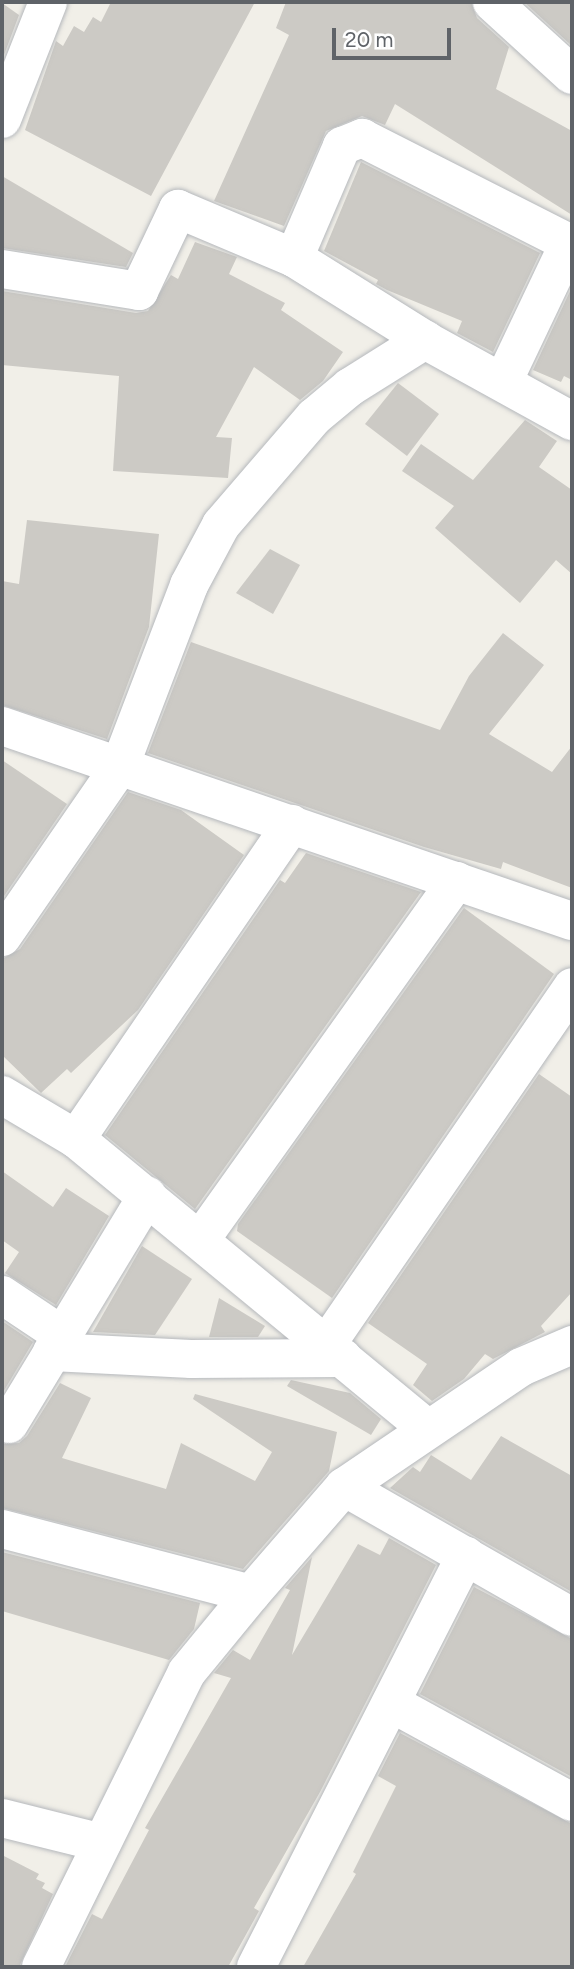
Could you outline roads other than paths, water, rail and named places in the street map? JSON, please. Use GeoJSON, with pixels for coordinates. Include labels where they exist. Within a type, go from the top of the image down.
{"type":"FeatureCollection","features":[{"type":"Feature","properties":{"kind":"street"},"geometry":{"type":"LineString","coordinates":[[4,106],[48,2]]}},
{"type":"Feature","properties":{"kind":"street"},"geometry":{"type":"LineString","coordinates":[[492,2],[572,75]]}},
{"type":"Feature","properties":{"kind":"street"},"geometry":{"type":"LineString","coordinates":[[294,257],[342,146],[362,138],[569,243],[504,380]]}},
{"type":"Feature","properties":{"kind":"street"},"geometry":{"type":"LineString","coordinates":[[2,269],[139,291],[178,209],[294,257],[425,340],[504,380],[572,421]]}},
{"type":"Feature","properties":{"kind":"street"},"geometry":{"type":"LineString","coordinates":[[2,937],[120,766],[189,585],[221,525],[314,417],[350,387],[425,340]]}},
{"type":"Feature","properties":{"kind":"street"},"geometry":{"type":"LineString","coordinates":[[2,726],[572,922]]}},
{"type":"Feature","properties":{"kind":"street"},"geometry":{"type":"LineString","coordinates":[[76,1139],[292,824]]}},
{"type":"Feature","properties":{"kind":"street"},"geometry":{"type":"LineString","coordinates":[[201,1239],[456,881]]}},
{"type":"Feature","properties":{"kind":"street"},"geometry":{"type":"LineString","coordinates":[[335,1351],[572,986]]}},
{"type":"Feature","properties":{"kind":"street"},"geometry":{"type":"LineString","coordinates":[[2,1095],[76,1139],[201,1239],[427,1428]]}},
{"type":"Feature","properties":{"kind":"street"},"geometry":{"type":"LineString","coordinates":[[9,1424],[147,1196]]}},
{"type":"Feature","properties":{"kind":"street"},"geometry":{"type":"LineString","coordinates":[[2,1295],[57,1344],[191,1359],[335,1351]]}},
{"type":"Feature","properties":{"kind":"street"},"geometry":{"type":"LineString","coordinates":[[41,1967],[187,1672],[251,1594],[344,1487],[427,1428],[521,1367],[572,1345]]}},
{"type":"Feature","properties":{"kind":"street"},"geometry":{"type":"LineString","coordinates":[[344,1487],[572,1617]]}},
{"type":"Feature","properties":{"kind":"street"},"geometry":{"type":"LineString","coordinates":[[2,1529],[251,1594]]}},
{"type":"Feature","properties":{"kind":"street"},"geometry":{"type":"LineString","coordinates":[[256,1967],[466,1555]]}},
{"type":"Feature","properties":{"kind":"street"},"geometry":{"type":"LineString","coordinates":[[391,1703],[572,1802]]}},
{"type":"Feature","properties":{"kind":"street"},"geometry":{"type":"LineString","coordinates":[[2,1818],[102,1843]]}}]}
